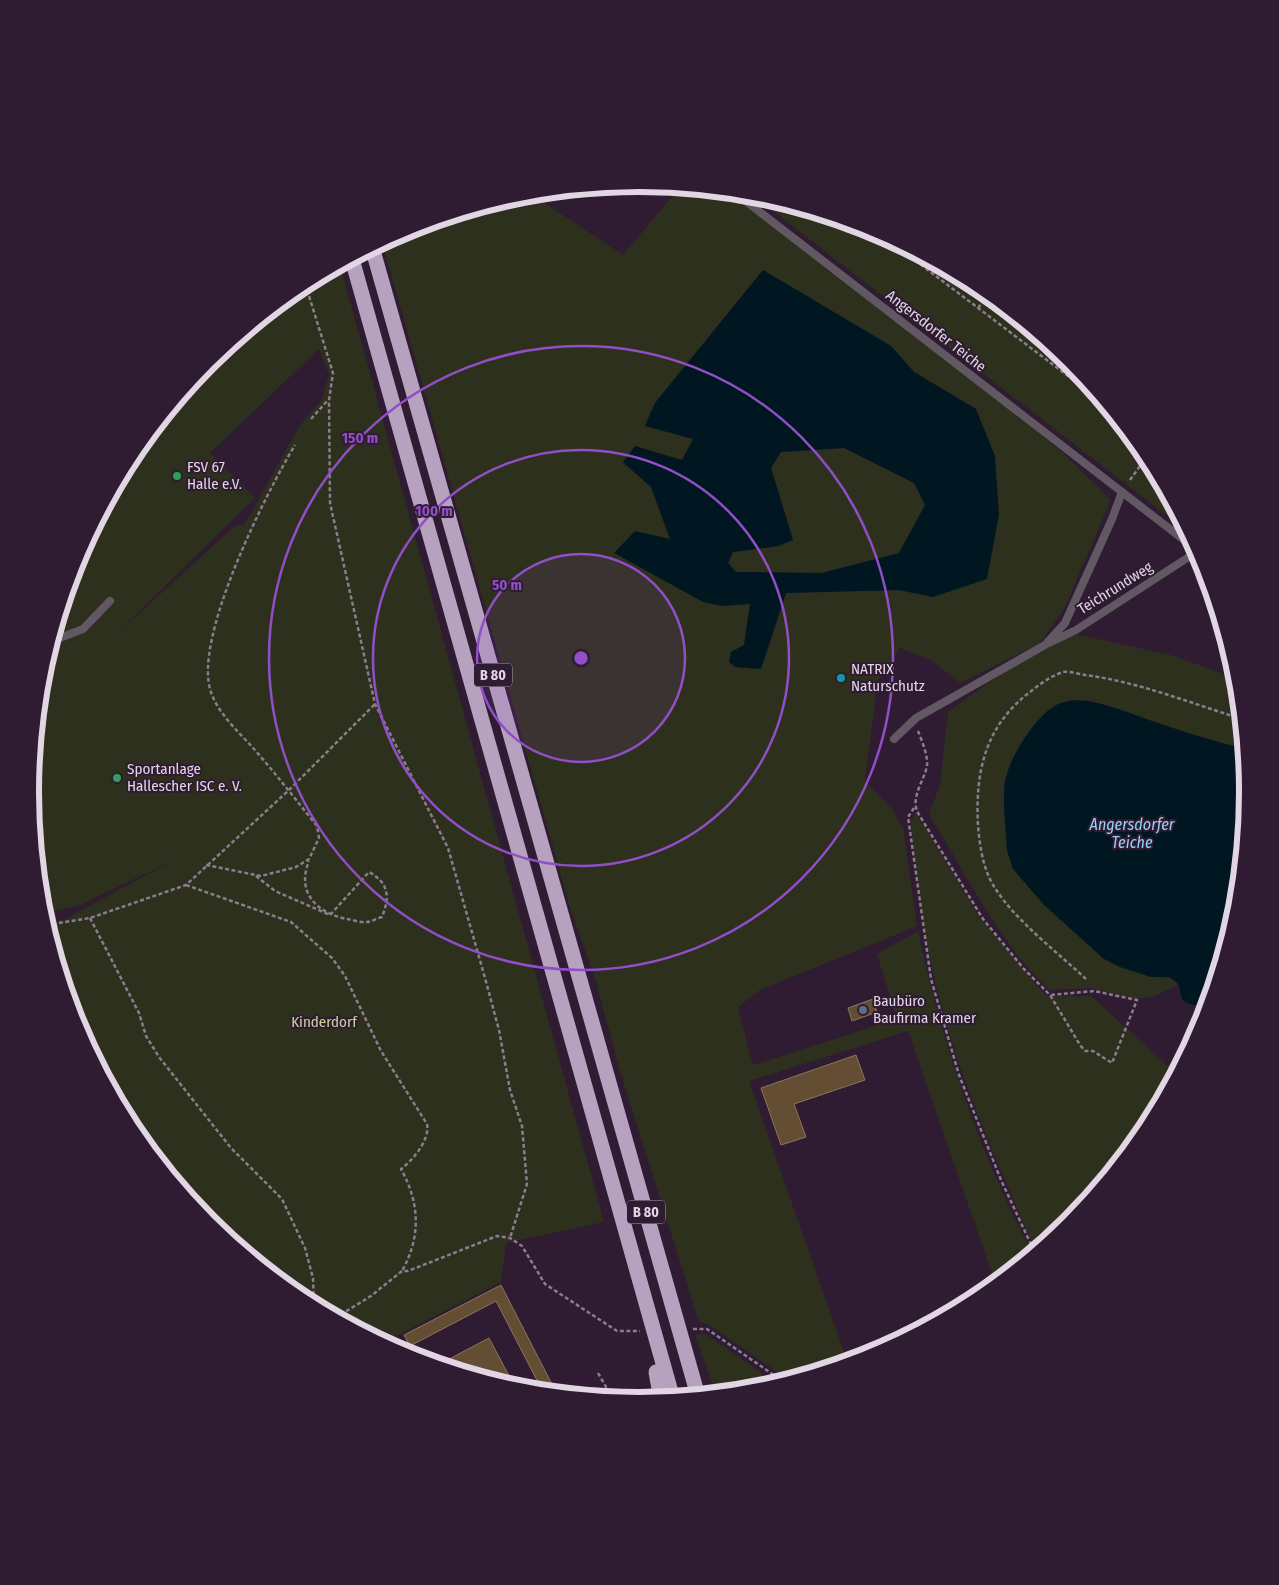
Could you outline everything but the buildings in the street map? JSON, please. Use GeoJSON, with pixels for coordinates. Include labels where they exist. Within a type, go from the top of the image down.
{"type":"FeatureCollection","features":[{"type":"Feature","properties":{"kind":"highway","name":"B 80"},"geometry":{"type":"LineString","coordinates":[[374,254],[696,1390]]}},
{"type":"Feature","properties":{"kind":"highway","name":"B 80"},"geometry":{"type":"LineString","coordinates":[[354,264],[649,1324],[671,1392]]}},
{"type":"Feature","properties":{"kind":"highway"},"geometry":{"type":"LineString","coordinates":[[649,1324],[660,1392]]}},
{"type":"Feature","properties":{"kind":"highway"},"geometry":{"type":"LineString","coordinates":[[684,1345],[705,1389]]}},
{"type":"Feature","properties":{"kind":"lane","name":"Angersdorfer Teiche"},"geometry":{"type":"LineString","coordinates":[[746,201],[1184,540]]}},
{"type":"Feature","properties":{"kind":"lane"},"geometry":{"type":"LineString","coordinates":[[894,738],[914,720],[1045,645],[1065,622],[1112,519],[1122,492]]}},
{"type":"Feature","properties":{"kind":"lane","name":"Teichrundweg"},"geometry":{"type":"LineString","coordinates":[[1045,645],[1076,630],[1191,555]]}},
{"type":"Feature","properties":{"kind":"lane"},"geometry":{"type":"LineString","coordinates":[[59,638],[82,629],[110,601]]}},
{"type":"Feature","properties":{"kind":"path"},"geometry":{"type":"LineString","coordinates":[[913,258],[1082,386]]}},
{"type":"Feature","properties":{"kind":"path"},"geometry":{"type":"LineString","coordinates":[[307,292],[310,296],[332,373],[329,400],[330,502],[375,704],[448,848],[499,1030],[510,1090],[522,1126],[527,1184],[510,1238]]}},
{"type":"Feature","properties":{"kind":"path"},"geometry":{"type":"LineString","coordinates":[[978,308],[984,301]]}},
{"type":"Feature","properties":{"kind":"path"},"geometry":{"type":"LineString","coordinates":[[311,419],[329,400]]}},
{"type":"Feature","properties":{"kind":"path"},"geometry":{"type":"LineString","coordinates":[[295,445],[278,473],[257,518],[219,612],[206,667],[210,691],[221,710],[289,790],[319,831],[319,838],[303,874],[305,886],[318,907],[330,916]]}},
{"type":"Feature","properties":{"kind":"path"},"geometry":{"type":"LineString","coordinates":[[1130,480],[1142,463]]}},
{"type":"Feature","properties":{"kind":"path"},"geometry":{"type":"LineString","coordinates":[[1086,979],[1010,908],[994,888],[984,866],[979,832],[978,784],[984,755],[997,728],[1016,704],[1027,694],[1064,672],[1115,679],[1235,717]]}},
{"type":"Feature","properties":{"kind":"path"},"geometry":{"type":"LineString","coordinates":[[53,925],[90,918],[186,885],[289,790],[375,704]]}},
{"type":"Feature","properties":{"kind":"path"},"geometry":{"type":"LineString","coordinates":[[914,720],[926,755],[927,766],[915,807],[908,817],[931,979],[959,1075],[1001,1180],[1032,1248]]}},
{"type":"Feature","properties":{"kind":"path"},"geometry":{"type":"LineString","coordinates":[[915,807],[983,919],[1024,969],[1050,995],[1085,1051],[1093,1051],[1112,1063],[1137,1000],[1094,991],[1050,995]]}},
{"type":"Feature","properties":{"kind":"path"},"geometry":{"type":"LineString","coordinates":[[206,865],[261,876],[296,867],[309,859]]}},
{"type":"Feature","properties":{"kind":"path"},"geometry":{"type":"LineString","coordinates":[[254,875],[275,891],[330,916],[366,923],[382,917],[388,903],[384,886],[377,876],[369,872],[330,916]]}},
{"type":"Feature","properties":{"kind":"path"},"geometry":{"type":"LineString","coordinates":[[186,885],[291,922],[332,958],[345,976],[381,1051],[427,1124],[428,1134],[401,1169],[407,1180],[417,1228],[415,1242],[402,1271],[370,1296],[341,1314]]}},
{"type":"Feature","properties":{"kind":"path"},"geometry":{"type":"LineString","coordinates":[[90,918],[139,1013],[146,1036],[159,1057],[230,1148],[282,1199],[305,1248],[313,1278],[314,1297]]}},
{"type":"Feature","properties":{"kind":"path"},"geometry":{"type":"LineString","coordinates":[[402,1271],[408,1271],[497,1236],[510,1238],[522,1246],[545,1284],[618,1331],[649,1324]]}},
{"type":"Feature","properties":{"kind":"path"},"geometry":{"type":"LineString","coordinates":[[687,1329],[707,1329],[777,1377]]}},
{"type":"Feature","properties":{"kind":"path"},"geometry":{"type":"LineString","coordinates":[[598,1373],[609,1392]]}},
{"type":"Feature","properties":{"kind":"green space"},"geometry":{"type":"Polygon","coordinates":[[[675,193],[740,200],[1015,413],[1061,451],[1111,500],[1064,609],[1040,643],[960,683],[931,660],[900,648],[878,680],[865,781],[892,809],[903,827],[917,926],[760,990],[738,1007],[753,1065],[897,1019],[877,954],[918,931],[942,1029],[963,1093],[1000,1187],[1030,1249],[993,1277],[908,1031],[749,1081],[846,1356],[783,1376],[709,1325],[699,1322],[619,1068],[595,978],[571,911],[384,249],[410,237],[484,212],[540,200],[623,255],[675,193]],[[763,270],[655,403],[645,425],[694,439],[682,461],[635,446],[623,463],[651,487],[670,539],[722,606],[750,604],[744,645],[731,652],[735,667],[760,669],[786,593],[899,590],[933,597],[976,409],[914,372],[891,346],[763,270]]]}},
{"type":"Feature","properties":{"kind":"green space"},"geometry":{"type":"Polygon","coordinates":[[[765,205],[795,212],[869,237],[940,272],[1005,316],[1036,341],[1091,396],[1139,459],[1160,492],[1176,523],[765,205]]]}},
{"type":"Feature","properties":{"kind":"green space","name":"Kinderdorf"},"geometry":{"type":"Polygon","coordinates":[[[342,271],[604,1222],[506,1243],[501,1282],[391,1339],[339,1313],[274,1269],[243,1244],[188,1189],[140,1126],[119,1093],[84,1022],[59,948],[54,925],[172,861],[78,906],[50,912],[40,832],[39,792],[40,753],[50,675],[59,637],[84,563],[119,492],[163,427],[188,396],[243,341],[306,293],[342,271]],[[319,349],[210,453],[255,498],[112,638],[237,524],[244,525],[299,427],[322,399],[329,375],[319,349]]]}},
{"type":"Feature","properties":{"kind":"green space"},"geometry":{"type":"Polygon","coordinates":[[[844,448],[914,483],[925,505],[899,553],[822,573],[737,572],[728,563],[733,552],[778,546],[793,540],[771,468],[781,452],[844,448]]]}},
{"type":"Feature","properties":{"kind":"green space"},"geometry":{"type":"Polygon","coordinates":[[[1075,634],[1171,655],[1229,676],[1238,747],[1087,700],[1055,706],[1043,715],[1021,744],[1010,765],[1005,782],[1007,851],[1053,913],[1113,964],[1160,978],[1169,977],[1179,985],[1154,996],[1138,999],[1091,988],[1049,990],[1031,971],[998,929],[929,814],[940,785],[948,712],[1005,671],[1075,634]]]}},
{"type":"Feature","properties":{"kind":"green space"},"geometry":{"type":"Polygon","coordinates":[[[916,813],[980,918],[1046,996],[1091,996],[1167,1065],[1177,1060],[1160,1093],[1116,1158],[1091,1189],[1033,1246],[980,1119],[944,1016],[930,961],[910,820],[916,813]]]}},
{"type":"Feature","properties":{"kind":"green space"},"geometry":{"type":"Polygon","coordinates":[[[706,1334],[770,1379],[714,1388],[695,1335],[706,1334]]]}},
{"type":"Feature","properties":{"kind":"water"},"geometry":{"type":"Polygon","coordinates":[[[763,270],[891,346],[914,372],[976,409],[995,456],[999,515],[987,579],[933,597],[899,590],[786,593],[761,669],[735,667],[729,662],[731,652],[744,645],[750,604],[722,606],[703,602],[614,553],[635,531],[670,539],[651,487],[623,462],[635,446],[682,460],[693,439],[645,426],[655,403],[763,270]],[[844,448],[781,452],[771,468],[793,540],[778,546],[733,552],[728,563],[736,572],[822,573],[899,553],[925,505],[914,483],[844,448]]]}},
{"type":"Feature","properties":{"kind":"water","name":"Angersdorfer Teiche"},"geometry":{"type":"Polygon","coordinates":[[[1072,700],[1092,702],[1238,747],[1239,832],[1235,871],[1229,910],[1220,948],[1201,1004],[1189,1004],[1182,999],[1178,983],[1169,977],[1151,977],[1120,967],[1104,959],[1044,905],[1013,869],[1007,851],[1004,816],[1005,781],[1017,750],[1030,730],[1045,713],[1060,704],[1072,700]]]}},
{"type":"Feature","properties":{"kind":"place","name":"FSV 67 Halle e.V."},"geometry":{"type":"Point","coordinates":[177,476]}},
{"type":"Feature","properties":{"kind":"place","name":"NATRIX Naturschutz"},"geometry":{"type":"Point","coordinates":[841,678]}},
{"type":"Feature","properties":{"kind":"place","name":"Sportanlage Hallescher ISC e. V."},"geometry":{"type":"Point","coordinates":[117,778]}},
{"type":"Feature","properties":{"kind":"place","name":"Baubüro Baufirma Kramer"},"geometry":{"type":"Point","coordinates":[863,1010]}}]}
